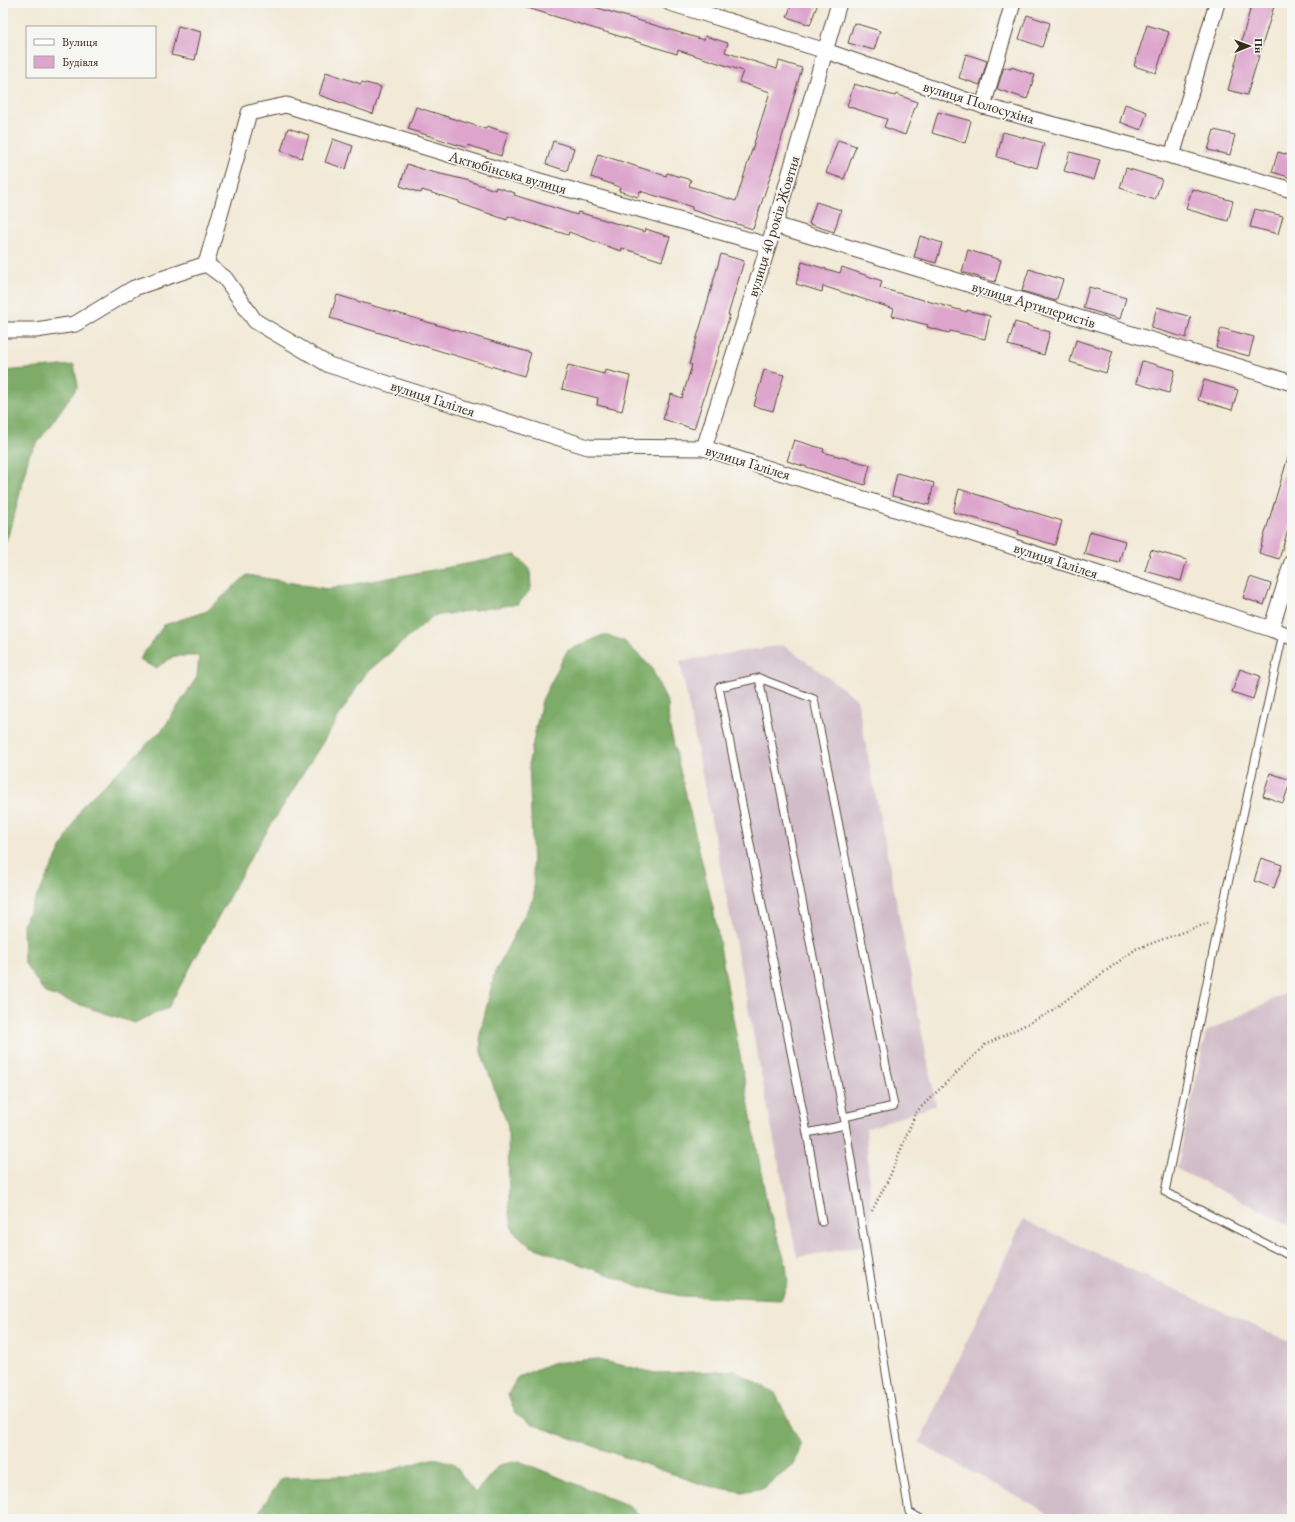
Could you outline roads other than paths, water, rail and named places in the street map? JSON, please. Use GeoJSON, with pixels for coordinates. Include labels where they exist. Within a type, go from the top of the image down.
{"type":"FeatureCollection","features":[{"type":"Feature","properties":{"kind":"street","name":"вулиця Полосухіна"},"geometry":{"type":"LineString","coordinates":[[670,3],[685,5],[826,51],[983,106],[1172,156],[1292,190]]}},
{"type":"Feature","properties":{"kind":"street","name":"вулиця 40 років Жовтня"},"geometry":{"type":"LineString","coordinates":[[704,448],[775,225],[839,3]]}},
{"type":"Feature","properties":{"kind":"street"},"geometry":{"type":"LineString","coordinates":[[983,106],[1013,3]]}},
{"type":"Feature","properties":{"kind":"street"},"geometry":{"type":"LineString","coordinates":[[1172,156],[1217,3]]}},
{"type":"Feature","properties":{"kind":"street","name":"Актюбінська вулиця"},"geometry":{"type":"LineString","coordinates":[[206,264],[248,113],[286,105],[511,173],[768,245]]}},
{"type":"Feature","properties":{"kind":"street","name":"вулиця Артилеристів"},"geometry":{"type":"LineString","coordinates":[[775,225],[1292,383]]}},
{"type":"Feature","properties":{"kind":"street"},"geometry":{"type":"LineString","coordinates":[[3,330],[36,330],[75,324],[134,288],[206,264]]}},
{"type":"Feature","properties":{"kind":"street","name":"вулиця Галілея"},"geometry":{"type":"LineString","coordinates":[[206,264],[224,278],[255,321],[328,365],[588,447],[704,448],[1282,634]]}},
{"type":"Feature","properties":{"kind":"street"},"geometry":{"type":"LineString","coordinates":[[1282,634],[1292,562]]}},
{"type":"Feature","properties":{"kind":"lane"},"geometry":{"type":"LineString","coordinates":[[1282,634],[1220,919],[1165,1192],[1292,1257]]}},
{"type":"Feature","properties":{"kind":"lane"},"geometry":{"type":"LineString","coordinates":[[759,678],[845,1121],[909,1512],[921,1519]]}},
{"type":"Feature","properties":{"kind":"lane"},"geometry":{"type":"LineString","coordinates":[[807,1133],[894,1106],[814,699],[759,678],[719,687],[807,1133],[822,1222]]}}]}
